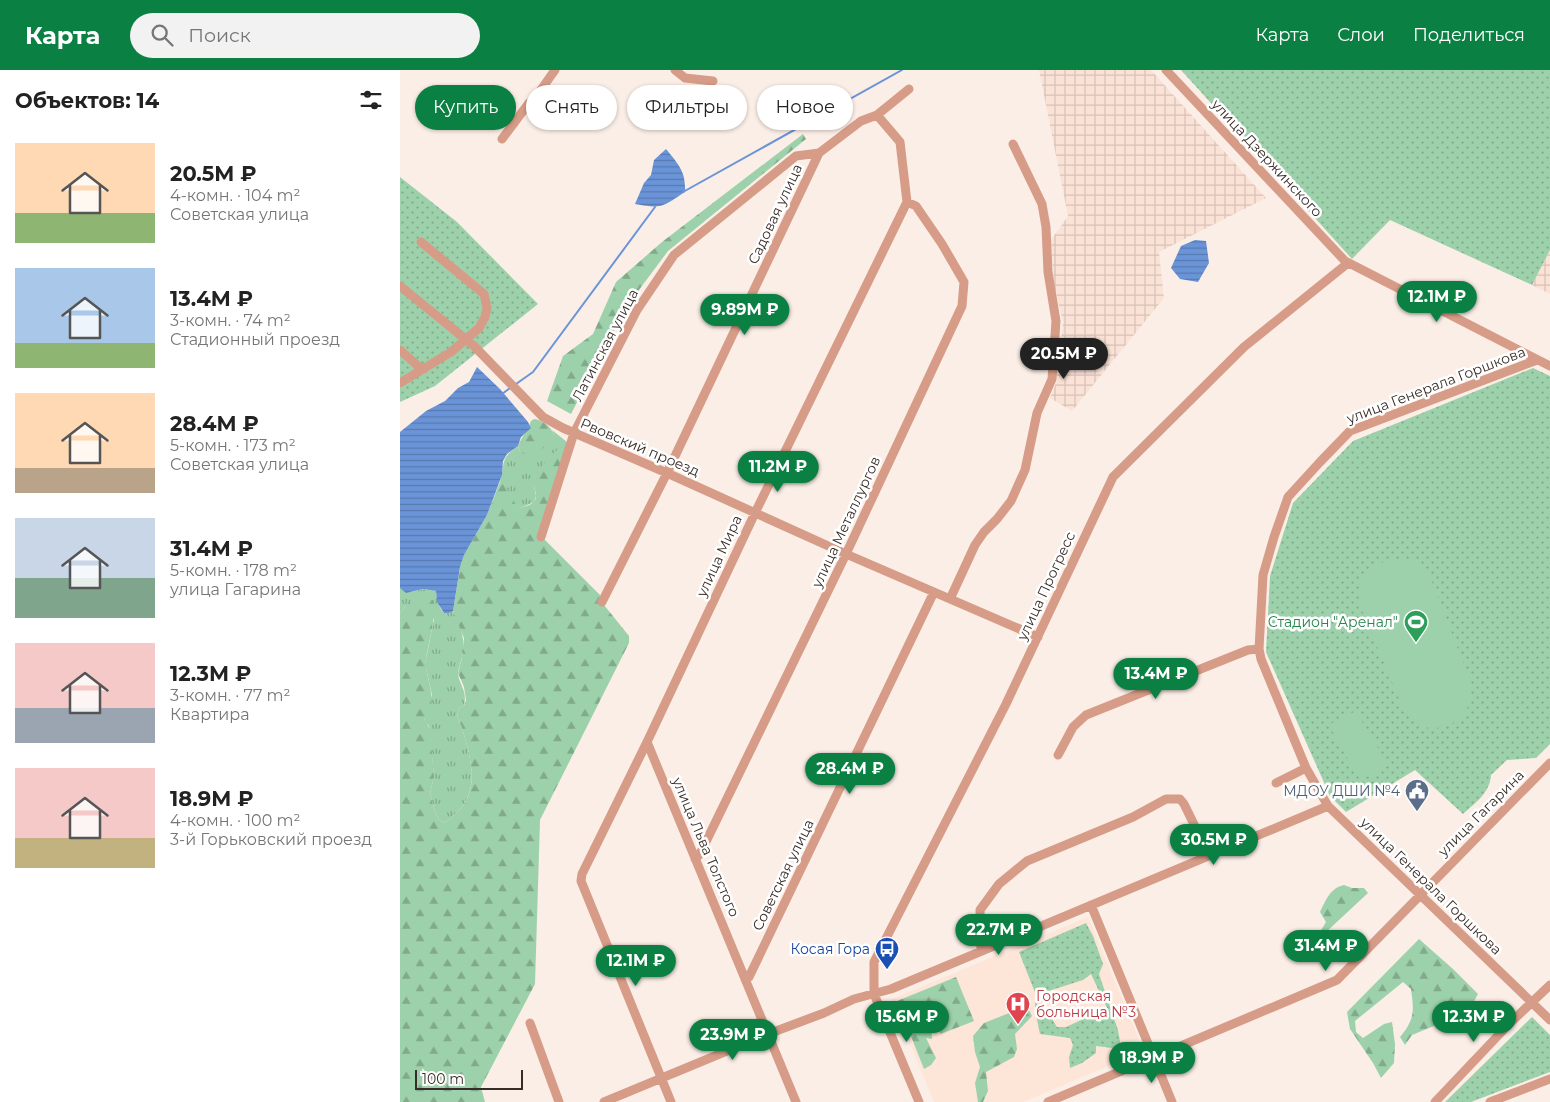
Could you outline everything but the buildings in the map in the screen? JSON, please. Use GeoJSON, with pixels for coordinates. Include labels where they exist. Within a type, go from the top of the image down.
{"type":"FeatureCollection","features":[{"type":"Feature","properties":{"kind":"street"},"geometry":{"type":"LineString","coordinates":[[502,138],[529,103],[533,101],[555,70]]}},
{"type":"Feature","properties":{"kind":"street"},"geometry":{"type":"LineString","coordinates":[[675,70],[685,78],[713,82]]}},
{"type":"Feature","properties":{"kind":"street","name":"улица Дзержинского"},"geometry":{"type":"LineString","coordinates":[[1166,70],[1348,263],[1550,366]]}},
{"type":"Feature","properties":{"kind":"street","name":"Садовая улица"},"geometry":{"type":"LineString","coordinates":[[602,602],[667,473],[819,153],[861,121],[876,115],[909,89]]}},
{"type":"Feature","properties":{"kind":"street"},"geometry":{"type":"LineString","coordinates":[[876,115],[900,142],[907,202]]}},
{"type":"Feature","properties":{"kind":"street"},"geometry":{"type":"LineString","coordinates":[[950,599],[975,545],[1011,501],[1025,470],[1037,413],[1052,379],[1056,321],[1048,272],[1046,227],[1042,204],[1013,144]]}},
{"type":"Feature","properties":{"kind":"street","name":"Латинская улица"},"geometry":{"type":"LineString","coordinates":[[541,537],[574,433],[637,310],[674,255],[796,156],[819,153]]}},
{"type":"Feature","properties":{"kind":"street","name":"улица Мира"},"geometry":{"type":"LineString","coordinates":[[662,1078],[581,881],[582,874],[647,742],[755,512],[907,202]]}},
{"type":"Feature","properties":{"kind":"street","name":"улица Металлургов"},"geometry":{"type":"LineString","coordinates":[[695,859],[700,854],[846,554],[962,306],[964,282],[942,244],[916,206],[907,202]]}},
{"type":"Feature","properties":{"kind":"street"},"geometry":{"type":"LineString","coordinates":[[400,383],[451,352],[478,328],[485,317],[487,308],[484,294],[421,242]]}},
{"type":"Feature","properties":{"kind":"street","name":"улица Прогресс"},"geometry":{"type":"LineString","coordinates":[[874,994],[874,962],[1006,704],[1113,476],[1244,347],[1348,263]]}},
{"type":"Feature","properties":{"kind":"street","name":"Рвовский проезд"},"geometry":{"type":"LineString","coordinates":[[400,286],[474,346],[542,417],[846,554],[1038,637]]}},
{"type":"Feature","properties":{"kind":"street"},"geometry":{"type":"LineString","coordinates":[[400,350],[424,369]]}},
{"type":"Feature","properties":{"kind":"street","name":"улица Генерала Горшкова"},"geometry":{"type":"LineString","coordinates":[[1537,360],[1350,431],[1320,462],[1288,497],[1274,538],[1263,576],[1259,649],[1261,659],[1306,768],[1328,806],[1550,1020]]}},
{"type":"Feature","properties":{"kind":"street","name":"Советская улица"},"geometry":{"type":"LineString","coordinates":[[746,978],[749,977],[934,592]]}},
{"type":"Feature","properties":{"kind":"street"},"geometry":{"type":"LineString","coordinates":[[1058,755],[1073,727],[1086,715],[1241,653],[1259,649]]}},
{"type":"Feature","properties":{"kind":"street","name":"улица Льва Толстого"},"geometry":{"type":"LineString","coordinates":[[647,742],[796,1102]]}},
{"type":"Feature","properties":{"kind":"street","name":"улица Гагарина"},"geometry":{"type":"LineString","coordinates":[[1048,1102],[1336,980],[1550,763]]}},
{"type":"Feature","properties":{"kind":"street"},"geometry":{"type":"LineString","coordinates":[[1276,783],[1306,768]]}},
{"type":"Feature","properties":{"kind":"street"},"geometry":{"type":"LineString","coordinates":[[981,951],[980,910],[999,884],[1027,861],[1133,817],[1166,799],[1180,799],[1184,804],[1209,855]]}},
{"type":"Feature","properties":{"kind":"street"},"geometry":{"type":"LineString","coordinates":[[604,1102],[768,1034],[824,1013],[854,999],[898,986],[1328,806]]}},
{"type":"Feature","properties":{"kind":"street"},"geometry":{"type":"LineString","coordinates":[[1091,905],[1172,1102]]}},
{"type":"Feature","properties":{"kind":"street"},"geometry":{"type":"LineString","coordinates":[[1434,1102],[1550,985]]}},
{"type":"Feature","properties":{"kind":"street"},"geometry":{"type":"LineString","coordinates":[[874,994],[919,1102]]}},
{"type":"Feature","properties":{"kind":"street"},"geometry":{"type":"LineString","coordinates":[[530,1023],[559,1102]]}},
{"type":"Feature","properties":{"kind":"street"},"geometry":{"type":"LineString","coordinates":[[662,1078],[671,1102]]}},
{"type":"Feature","properties":{"kind":"street"},"geometry":{"type":"LineString","coordinates":[[1490,1102],[1550,1079]]}},
{"type":"Feature","properties":{"kind":"shaded area"},"geometry":{"type":"Polygon","coordinates":[[[1039,70],[1151,70],[1266,198],[1159,252],[1164,298],[1072,411],[1050,398],[1056,383],[1063,322],[1054,285],[1051,240],[1068,216],[1039,70]]]}},
{"type":"Feature","properties":{"kind":"shaded area"},"geometry":{"type":"Polygon","coordinates":[[[1550,250],[1550,294],[1532,285],[1550,250]]]}},
{"type":"Feature","properties":{"kind":"shaded area","name":"Городская больница №3"},"geometry":{"type":"Polygon","coordinates":[[[1088,917],[1144,1051],[1023,1102],[934,1102],[892,999],[1088,917]]]}},
{"type":"Feature","properties":{"kind":"green space"},"geometry":{"type":"Polygon","coordinates":[[[1181,70],[1550,70],[1550,250],[1532,285],[1390,220],[1352,259],[1181,70]]]}},
{"type":"Feature","properties":{"kind":"green space"},"geometry":{"type":"Polygon","coordinates":[[[803,134],[806,139],[668,251],[627,306],[571,414],[547,401],[563,356],[593,334],[616,282],[662,242],[803,134]]]}},
{"type":"Feature","properties":{"kind":"green space"},"geometry":{"type":"Polygon","coordinates":[[[400,177],[457,222],[538,304],[435,386],[400,402],[400,177]]]}},
{"type":"Feature","properties":{"kind":"green space"},"geometry":{"type":"Polygon","coordinates":[[[1533,368],[1550,376],[1550,744],[1536,758],[1507,760],[1491,775],[1488,787],[1481,797],[1463,814],[1415,770],[1346,812],[1330,796],[1266,652],[1270,576],[1293,503],[1353,441],[1533,368]]]}},
{"type":"Feature","properties":{"kind":"green space"},"geometry":{"type":"Polygon","coordinates":[[[534,419],[546,424],[554,435],[549,443],[533,457],[520,451],[518,446],[531,421],[534,419]]]}},
{"type":"Feature","properties":{"kind":"green space"},"geometry":{"type":"Polygon","coordinates":[[[552,430],[567,442],[566,446],[534,486],[536,496],[534,502],[521,508],[516,506],[500,482],[504,461],[518,446],[520,451],[554,435],[552,430]]]}},
{"type":"Feature","properties":{"kind":"green space"},"geometry":{"type":"Polygon","coordinates":[[[564,444],[566,446],[539,534],[602,597],[604,605],[629,636],[629,643],[540,820],[535,984],[481,1087],[485,1102],[400,1102],[400,613],[412,599],[424,594],[433,601],[433,623],[426,659],[432,698],[429,713],[424,719],[430,729],[434,777],[430,793],[439,820],[445,823],[458,811],[466,800],[472,780],[470,757],[458,717],[459,708],[464,706],[466,700],[464,687],[458,673],[464,638],[453,611],[460,567],[464,555],[487,515],[500,482],[504,483],[516,505],[521,508],[531,504],[536,498],[534,485],[537,474],[550,457],[564,444]]]}},
{"type":"Feature","properties":{"kind":"green space","name":"Стадион \"Аренал\""},"geometry":{"type":"Polygon","coordinates":[[[1405,558],[1416,562],[1428,571],[1471,683],[1470,701],[1462,716],[1451,724],[1437,728],[1423,727],[1417,724],[1410,718],[1402,706],[1359,603],[1361,582],[1370,569],[1384,562],[1405,558]]]}},
{"type":"Feature","properties":{"kind":"green space"},"geometry":{"type":"Polygon","coordinates":[[[400,588],[411,592],[423,589],[436,591],[440,608],[444,613],[453,611],[462,634],[463,651],[458,672],[465,700],[464,706],[459,708],[458,717],[470,757],[472,779],[466,800],[458,811],[445,823],[439,820],[435,812],[430,793],[434,777],[429,726],[424,718],[432,695],[426,659],[434,619],[406,606],[400,613],[400,588]]]}},
{"type":"Feature","properties":{"kind":"green space"},"geometry":{"type":"Polygon","coordinates":[[[1354,712],[1358,715],[1385,762],[1375,773],[1361,778],[1356,773],[1331,729],[1332,723],[1354,712]]]}},
{"type":"Feature","properties":{"kind":"green space"},"geometry":{"type":"Polygon","coordinates":[[[1344,885],[1352,888],[1364,888],[1368,893],[1325,933],[1320,932],[1326,922],[1320,912],[1324,903],[1335,889],[1344,885]]]}},
{"type":"Feature","properties":{"kind":"green space"},"geometry":{"type":"Polygon","coordinates":[[[1086,923],[1103,964],[1099,974],[1118,1030],[1121,1047],[1096,1046],[1096,1053],[1082,1063],[1070,1068],[1069,1057],[1073,1045],[1070,1038],[1040,1034],[1035,1002],[1042,1003],[1057,1027],[1066,1027],[1107,1008],[1091,974],[1083,980],[1036,995],[1019,952],[1086,923]]]}},
{"type":"Feature","properties":{"kind":"green space"},"geometry":{"type":"Polygon","coordinates":[[[1419,939],[1478,994],[1472,1005],[1453,1013],[1441,1023],[1412,1035],[1405,1045],[1400,1037],[1411,1020],[1413,1003],[1411,989],[1403,982],[1355,1021],[1356,1032],[1363,1038],[1384,1024],[1392,1022],[1395,1044],[1394,1063],[1381,1078],[1350,1029],[1347,1012],[1419,939]]]}},
{"type":"Feature","properties":{"kind":"green space"},"geometry":{"type":"Polygon","coordinates":[[[956,977],[974,1021],[941,1034],[931,1025],[932,1039],[926,1038],[936,1058],[931,1065],[924,1069],[897,1001],[956,977]]]}},
{"type":"Feature","properties":{"kind":"green space"},"geometry":{"type":"Polygon","coordinates":[[[1027,1006],[1032,1016],[1015,1034],[1017,1049],[1014,1057],[986,1072],[988,1091],[983,1102],[978,1102],[975,1083],[980,1067],[975,1052],[973,1036],[984,1023],[1027,1006]]]}},
{"type":"Feature","properties":{"kind":"green space"},"geometry":{"type":"Polygon","coordinates":[[[1532,1017],[1550,1035],[1550,1072],[1471,1102],[1445,1102],[1532,1017]]]}},
{"type":"Feature","properties":{"kind":"water"},"geometry":{"type":"Polygon","coordinates":[[[666,149],[683,173],[685,192],[662,206],[635,204],[644,183],[651,175],[654,160],[666,149]]]}},
{"type":"Feature","properties":{"kind":"water"},"geometry":{"type":"Polygon","coordinates":[[[1195,240],[1206,241],[1209,263],[1198,282],[1180,279],[1171,268],[1181,246],[1195,240]]]}},
{"type":"Feature","properties":{"kind":"water"},"geometry":{"type":"Polygon","coordinates":[[[477,367],[500,389],[531,428],[521,437],[518,446],[507,454],[503,461],[502,475],[487,515],[464,555],[460,567],[453,611],[444,613],[437,602],[436,591],[423,589],[406,593],[400,588],[400,432],[426,411],[445,401],[458,388],[469,382],[477,367]]]}},
{"type":"Feature","properties":{"kind":"waterway"},"geometry":{"type":"LineString","coordinates":[[683,192],[902,70]]}},
{"type":"Feature","properties":{"kind":"waterway"},"geometry":{"type":"LineString","coordinates":[[516,384],[533,372],[655,207]]}},
{"type":"Feature","properties":{"kind":"waterway"},"geometry":{"type":"LineString","coordinates":[[502,394],[510,388]]}},
{"type":"Feature","properties":{"kind":"place","name":"Стадион \"Аренал\""},"geometry":{"type":"Point","coordinates":[1416,643]}},
{"type":"Feature","properties":{"kind":"place","name":"МДОУ ДШИ №4"},"geometry":{"type":"Point","coordinates":[1417,812]}},
{"type":"Feature","properties":{"kind":"place","name":"Косая Гора"},"geometry":{"type":"Point","coordinates":[887,970]}},
{"type":"Feature","properties":{"kind":"place","name":"Городская больница №3"},"geometry":{"type":"Point","coordinates":[1018,1025]}}]}
